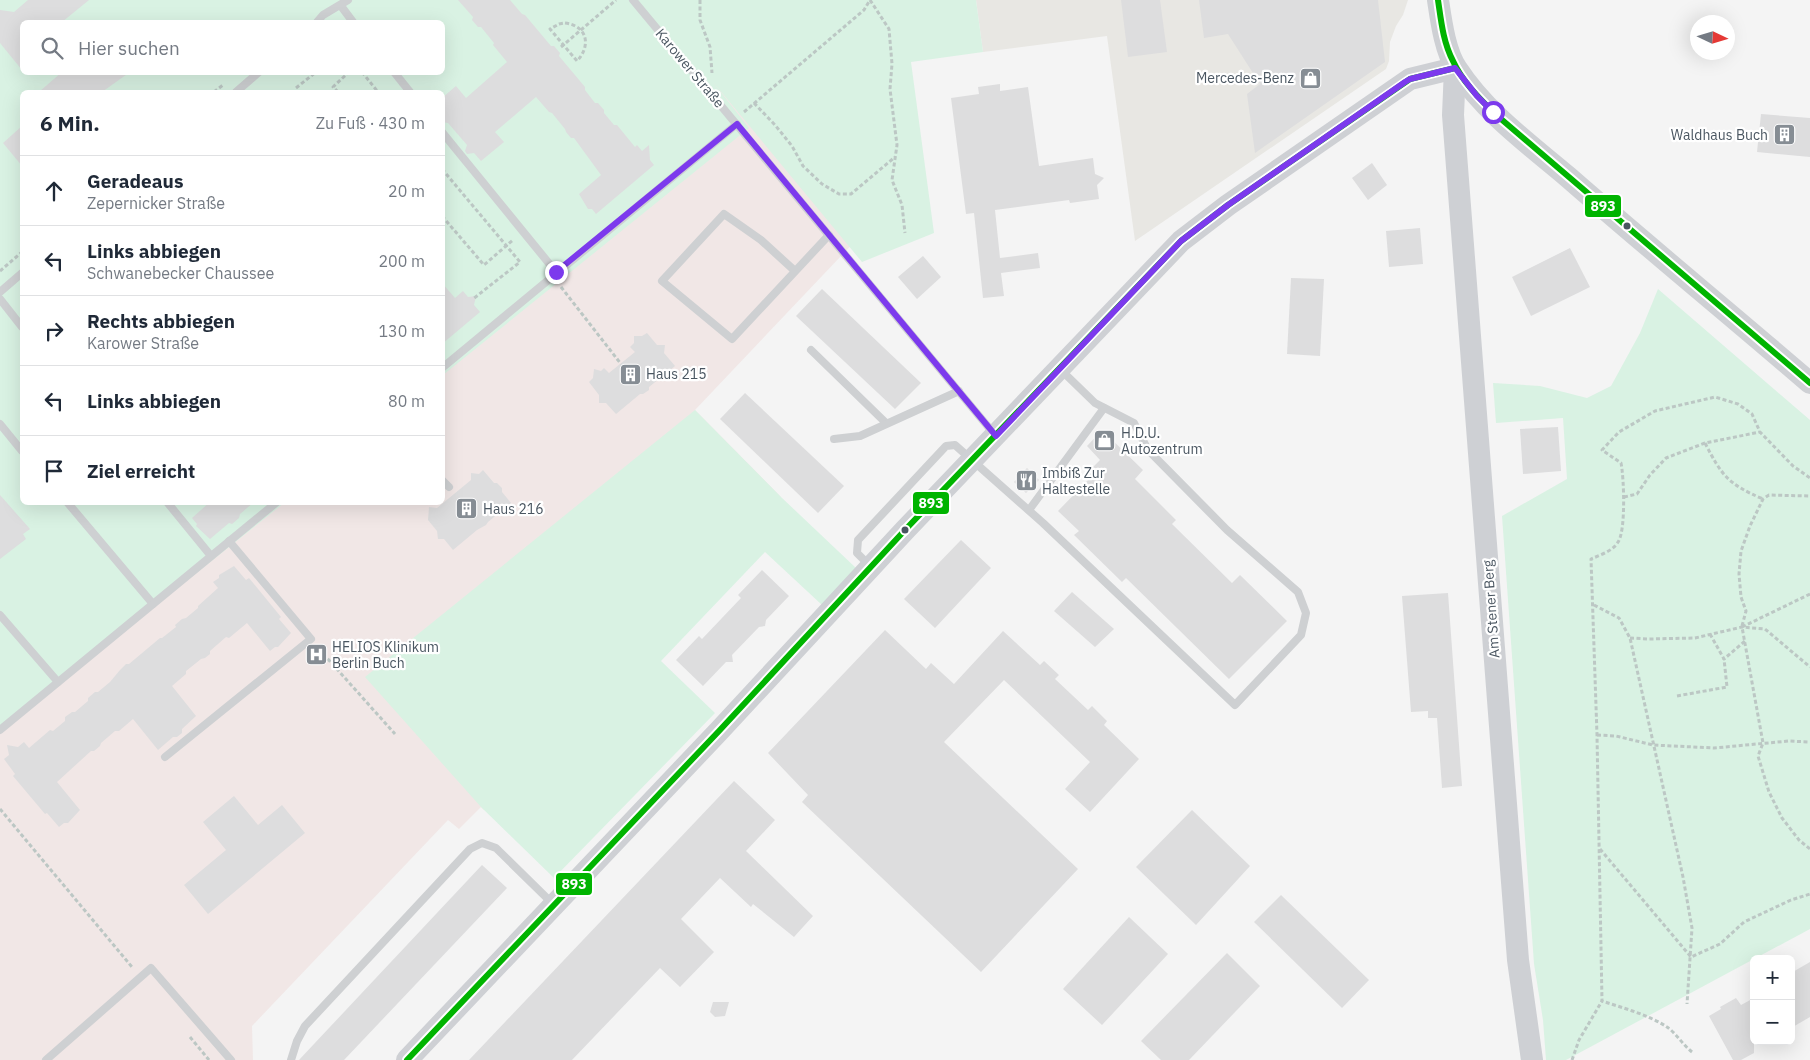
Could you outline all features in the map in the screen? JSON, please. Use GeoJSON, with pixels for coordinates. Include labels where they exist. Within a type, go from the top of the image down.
{"type":"FeatureCollection","features":[{"type":"Feature","properties":{"kind":"main road"},"geometry":{"type":"LineString","coordinates":[[1438,0],[1448,47],[1455,68],[1477,96],[1625,228],[1714,300],[1810,383]]}},
{"type":"Feature","properties":{"kind":"main road"},"geometry":{"type":"LineString","coordinates":[[407,1060],[871,566],[1138,285],[1196,228],[1410,79],[1455,68]]}},
{"type":"Feature","properties":{"kind":"main road","name":"Am Stener Berg"},"geometry":{"type":"LineString","coordinates":[[1455,68],[1453,115],[1518,960],[1532,1060]]}},
{"type":"Feature","properties":{"kind":"lane"},"geometry":{"type":"LineString","coordinates":[[319,20],[323,15],[341,6],[348,0]]}},
{"type":"Feature","properties":{"kind":"lane","name":"Karower Straße"},"geometry":{"type":"LineString","coordinates":[[633,0],[996,436]]}},
{"type":"Feature","properties":{"kind":"lane"},"geometry":{"type":"LineString","coordinates":[[341,6],[352,20]]}},
{"type":"Feature","properties":{"kind":"lane"},"geometry":{"type":"LineString","coordinates":[[238,90],[256,75]]}},
{"type":"Feature","properties":{"kind":"lane"},"geometry":{"type":"LineString","coordinates":[[396,75],[408,90]]}},
{"type":"Feature","properties":{"kind":"lane"},"geometry":{"type":"LineString","coordinates":[[445,365],[736,122]]}},
{"type":"Feature","properties":{"kind":"lane"},"geometry":{"type":"LineString","coordinates":[[445,136],[523,231],[554,274]]}},
{"type":"Feature","properties":{"kind":"lane"},"geometry":{"type":"LineString","coordinates":[[795,272],[761,240],[724,214],[662,281],[732,340],[795,272],[829,235]]}},
{"type":"Feature","properties":{"kind":"lane"},"geometry":{"type":"LineString","coordinates":[[0,292],[20,275]]}},
{"type":"Feature","properties":{"kind":"lane"},"geometry":{"type":"LineString","coordinates":[[0,299],[20,324]]}},
{"type":"Feature","properties":{"kind":"lane"},"geometry":{"type":"LineString","coordinates":[[811,350],[886,423]]}},
{"type":"Feature","properties":{"kind":"lane"},"geometry":{"type":"LineString","coordinates":[[973,460],[1029,510],[1235,705],[1301,635],[1306,613],[1298,592],[1227,530],[1148,450],[1134,423],[1095,404],[1060,369]]}},
{"type":"Feature","properties":{"kind":"lane"},"geometry":{"type":"LineString","coordinates":[[834,439],[860,436],[959,391]]}},
{"type":"Feature","properties":{"kind":"lane"},"geometry":{"type":"LineString","coordinates":[[1029,510],[1104,408]]}},
{"type":"Feature","properties":{"kind":"lane"},"geometry":{"type":"LineString","coordinates":[[0,424],[20,449]]}},
{"type":"Feature","properties":{"kind":"lane"},"geometry":{"type":"LineString","coordinates":[[445,484],[448,487]]}},
{"type":"Feature","properties":{"kind":"lane"},"geometry":{"type":"LineString","coordinates":[[70,505],[153,604]]}},
{"type":"Feature","properties":{"kind":"lane"},"geometry":{"type":"LineString","coordinates":[[169,505],[211,556]]}},
{"type":"Feature","properties":{"kind":"lane"},"geometry":{"type":"LineString","coordinates":[[0,730],[274,505]]}},
{"type":"Feature","properties":{"kind":"lane"},"geometry":{"type":"LineString","coordinates":[[165,757],[311,639],[229,541]]}},
{"type":"Feature","properties":{"kind":"lane"},"geometry":{"type":"LineString","coordinates":[[0,615],[58,682]]}},
{"type":"Feature","properties":{"kind":"lane"},"geometry":{"type":"LineString","coordinates":[[290,1060],[297,1041],[306,1026],[470,849],[482,844],[496,848],[553,904]]}},
{"type":"Feature","properties":{"kind":"lane"},"geometry":{"type":"LineString","coordinates":[[46,1060],[151,968],[231,1060]]}},
{"type":"Feature","properties":{"kind":"path"},"geometry":{"type":"LineString","coordinates":[[562,46],[616,0]]}},
{"type":"Feature","properties":{"kind":"path"},"geometry":{"type":"LineString","coordinates":[[700,0],[700,20],[710,47],[712,75],[703,83]]}},
{"type":"Feature","properties":{"kind":"path"},"geometry":{"type":"LineString","coordinates":[[736,122],[754,103],[864,10],[870,0],[888,29],[892,64],[890,89],[897,145],[892,180],[902,205],[905,233]]}},
{"type":"Feature","properties":{"kind":"path"},"geometry":{"type":"LineString","coordinates":[[565,23],[577,26],[580,30],[583,33],[586,45],[577,61],[562,46],[550,29],[565,23]]}},
{"type":"Feature","properties":{"kind":"path"},"geometry":{"type":"LineString","coordinates":[[296,88],[312,75]]}},
{"type":"Feature","properties":{"kind":"path"},"geometry":{"type":"LineString","coordinates":[[336,90],[333,87],[346,75]]}},
{"type":"Feature","properties":{"kind":"path"},"geometry":{"type":"LineString","coordinates":[[364,75],[376,90]]}},
{"type":"Feature","properties":{"kind":"path"},"geometry":{"type":"LineString","coordinates":[[754,103],[792,146],[803,166],[822,184],[839,194],[851,194],[895,157]]}},
{"type":"Feature","properties":{"kind":"path"},"geometry":{"type":"LineString","coordinates":[[445,173],[520,262],[473,299]]}},
{"type":"Feature","properties":{"kind":"path"},"geometry":{"type":"LineString","coordinates":[[445,220],[484,265],[523,231]]}},
{"type":"Feature","properties":{"kind":"path"},"geometry":{"type":"LineString","coordinates":[[0,270],[20,254]]}},
{"type":"Feature","properties":{"kind":"path"},"geometry":{"type":"LineString","coordinates":[[554,274],[621,364]]}},
{"type":"Feature","properties":{"kind":"path"},"geometry":{"type":"LineString","coordinates":[[1572,1060],[1579,1040],[1602,1002],[1592,559],[1619,542],[1623,517],[1624,477],[1621,463],[1602,450],[1619,432],[1655,411],[1715,397],[1738,404],[1752,414],[1760,432],[1793,466],[1810,478]]}},
{"type":"Feature","properties":{"kind":"path"},"geometry":{"type":"LineString","coordinates":[[1624,497],[1636,494],[1666,458],[1705,443],[1760,432]]}},
{"type":"Feature","properties":{"kind":"path"},"geometry":{"type":"LineString","coordinates":[[1705,443],[1718,468],[1728,479],[1743,490],[1763,499]]}},
{"type":"Feature","properties":{"kind":"path"},"geometry":{"type":"LineString","coordinates":[[1810,496],[1769,495],[1763,499],[1741,551],[1739,574],[1746,611],[1742,627],[1763,743],[1758,756],[1769,792],[1782,818],[1799,840],[1810,849]]}},
{"type":"Feature","properties":{"kind":"path"},"geometry":{"type":"LineString","coordinates":[[1630,638],[1695,638],[1742,627],[1810,594]]}},
{"type":"Feature","properties":{"kind":"path"},"geometry":{"type":"LineString","coordinates":[[1594,605],[1619,618],[1630,638],[1683,877],[1692,928],[1687,1004]]}},
{"type":"Feature","properties":{"kind":"path"},"geometry":{"type":"LineString","coordinates":[[1742,627],[1765,629],[1810,667]]}},
{"type":"Feature","properties":{"kind":"path"},"geometry":{"type":"LineString","coordinates":[[1677,696],[1727,687],[1724,659],[1710,634]]}},
{"type":"Feature","properties":{"kind":"path"},"geometry":{"type":"LineString","coordinates":[[311,639],[395,734]]}},
{"type":"Feature","properties":{"kind":"path"},"geometry":{"type":"LineString","coordinates":[[1724,659],[1744,641]]}},
{"type":"Feature","properties":{"kind":"path"},"geometry":{"type":"LineString","coordinates":[[1597,735],[1616,736],[1653,745],[1714,748],[1789,741],[1810,742]]}},
{"type":"Feature","properties":{"kind":"path"},"geometry":{"type":"LineString","coordinates":[[0,809],[141,977]]}},
{"type":"Feature","properties":{"kind":"path"},"geometry":{"type":"LineString","coordinates":[[1599,848],[1691,957]]}},
{"type":"Feature","properties":{"kind":"path"},"geometry":{"type":"LineString","coordinates":[[1691,957],[1720,944],[1744,922],[1791,900],[1810,894]]}},
{"type":"Feature","properties":{"kind":"path"},"geometry":{"type":"LineString","coordinates":[[1602,1002],[1632,1011],[1668,1028],[1692,1052]]}},
{"type":"Feature","properties":{"kind":"path"},"geometry":{"type":"LineString","coordinates":[[184,1030],[209,1060]]}},
{"type":"Feature","properties":{"kind":"shaded area","name":"HELIOS Klinikum Berlin Buch"},"geometry":{"type":"Polygon","coordinates":[[[0,0],[668,0],[860,236],[695,410],[781,497],[484,810],[481,807],[459,829],[448,820],[252,1026],[253,1060],[0,1060],[0,0]]]}},
{"type":"Feature","properties":{"kind":"shaded area"},"geometry":{"type":"Polygon","coordinates":[[[976,0],[1408,0],[1390,42],[1389,61],[1386,69],[1135,241],[1107,36],[983,52],[976,0]]]}},
{"type":"Feature","properties":{"kind":"green space"},"geometry":{"type":"Polygon","coordinates":[[[0,0],[976,0],[983,52],[911,62],[934,233],[862,262],[713,82],[749,128],[445,373],[445,90],[20,90],[20,505],[281,505],[0,730],[0,0]]]}},
{"type":"Feature","properties":{"kind":"green space"},"geometry":{"type":"Polygon","coordinates":[[[1658,289],[1810,420],[1810,929],[1762,955],[1750,955],[1750,961],[1566,1060],[1546,1060],[1543,1020],[1534,964],[1502,516],[1567,479],[1563,418],[1496,423],[1493,383],[1540,386],[1587,398],[1611,386],[1640,333],[1658,289]]]}},
{"type":"Feature","properties":{"kind":"green space"},"geometry":{"type":"Polygon","coordinates":[[[695,410],[781,497],[856,568],[822,605],[765,552],[661,661],[715,713],[554,878],[481,807],[365,677],[695,410]]]}},
{"type":"Feature","properties":{"kind":"building"},"geometry":{"type":"Polygon","coordinates":[[[28,0],[89,0],[64,20],[20,20],[20,68],[0,43],[0,10],[14,12],[28,0]]]}},
{"type":"Feature","properties":{"kind":"building"},"geometry":{"type":"Polygon","coordinates":[[[458,0],[510,0],[551,46],[554,46],[560,53],[559,56],[585,87],[585,90],[595,103],[598,103],[614,125],[617,125],[635,147],[637,145],[642,151],[649,145],[650,160],[654,165],[596,214],[592,209],[588,209],[579,194],[601,175],[574,138],[571,138],[552,113],[536,97],[495,132],[504,142],[481,161],[474,153],[467,154],[465,151],[467,145],[448,123],[445,122],[445,95],[456,86],[466,98],[507,62],[481,27],[478,27],[472,20],[473,17],[458,0]]]}},
{"type":"Feature","properties":{"kind":"building"},"geometry":{"type":"Polygon","coordinates":[[[1121,0],[1160,0],[1167,52],[1128,57],[1121,0]]]}},
{"type":"Feature","properties":{"kind":"building","name":"Mercedes-Benz"},"geometry":{"type":"Polygon","coordinates":[[[1199,0],[1378,0],[1385,62],[1255,153],[1247,94],[1260,84],[1228,34],[1204,38],[1199,0]]]}},
{"type":"Feature","properties":{"kind":"building"},"geometry":{"type":"Polygon","coordinates":[[[59,75],[126,75],[105,90],[41,90],[59,75]]]}},
{"type":"Feature","properties":{"kind":"building"},"geometry":{"type":"Polygon","coordinates":[[[1000,84],[1000,91],[1028,87],[1039,166],[1093,158],[1095,174],[1104,178],[1097,185],[1099,199],[1070,203],[1069,200],[995,210],[1000,258],[1038,253],[1040,268],[1001,273],[1004,296],[983,298],[974,213],[966,214],[951,98],[979,94],[978,87],[1000,84]]]}},
{"type":"Feature","properties":{"kind":"building","name":"Waldhaus Buch"},"geometry":{"type":"Polygon","coordinates":[[[1761,114],[1810,118],[1810,157],[1757,152],[1761,114]]]}},
{"type":"Feature","properties":{"kind":"building"},"geometry":{"type":"Polygon","coordinates":[[[20,128],[20,164],[3,143],[20,128]]]}},
{"type":"Feature","properties":{"kind":"building"},"geometry":{"type":"Polygon","coordinates":[[[1372,163],[1387,185],[1368,200],[1352,178],[1372,163]]]}},
{"type":"Feature","properties":{"kind":"building"},"geometry":{"type":"Polygon","coordinates":[[[1420,228],[1423,264],[1389,267],[1386,231],[1420,228]]]}},
{"type":"Feature","properties":{"kind":"building"},"geometry":{"type":"Polygon","coordinates":[[[1570,248],[1590,287],[1531,316],[1512,277],[1570,248]]]}},
{"type":"Feature","properties":{"kind":"building"},"geometry":{"type":"Polygon","coordinates":[[[923,256],[941,277],[917,299],[898,277],[923,256]]]}},
{"type":"Feature","properties":{"kind":"building"},"geometry":{"type":"Polygon","coordinates":[[[1291,278],[1324,279],[1320,356],[1287,354],[1291,278]]]}},
{"type":"Feature","properties":{"kind":"building"},"geometry":{"type":"Polygon","coordinates":[[[445,286],[455,298],[463,291],[468,297],[476,296],[474,305],[480,312],[445,341],[445,286]]]}},
{"type":"Feature","properties":{"kind":"building"},"geometry":{"type":"Polygon","coordinates":[[[822,289],[921,383],[895,409],[796,316],[822,289]]]}},
{"type":"Feature","properties":{"kind":"building","name":"Haus 215"},"geometry":{"type":"Polygon","coordinates":[[[647,333],[657,345],[665,345],[664,353],[675,366],[649,387],[649,390],[640,394],[616,414],[606,403],[599,403],[599,395],[589,382],[593,378],[594,369],[601,371],[604,368],[609,373],[635,352],[630,347],[634,343],[634,336],[642,336],[647,333]]]}},
{"type":"Feature","properties":{"kind":"building"},"geometry":{"type":"Polygon","coordinates":[[[745,393],[844,486],[818,513],[720,419],[745,393]]]}},
{"type":"Feature","properties":{"kind":"building"},"geometry":{"type":"Polygon","coordinates":[[[1558,427],[1561,471],[1523,474],[1520,429],[1558,427]]]}},
{"type":"Feature","properties":{"kind":"building"},"geometry":{"type":"Polygon","coordinates":[[[1102,430],[1143,470],[1135,479],[1176,520],[1172,524],[1232,583],[1240,575],[1287,621],[1229,679],[1126,578],[1122,582],[1074,535],[1079,531],[1058,511],[1090,478],[1086,474],[1100,460],[1087,446],[1102,430]]]}},
{"type":"Feature","properties":{"kind":"building","name":"Imbiß Zur Haltestelle"},"geometry":{"type":"Polygon","coordinates":[[[1027,468],[1039,480],[1026,493],[1014,482],[1027,468]]]}},
{"type":"Feature","properties":{"kind":"building","name":"Haus 216"},"geometry":{"type":"Polygon","coordinates":[[[483,470],[494,483],[497,483],[502,488],[502,492],[511,503],[453,550],[444,539],[438,539],[437,531],[428,520],[429,507],[437,508],[441,505],[445,505],[445,501],[471,480],[471,473],[479,474],[483,470]]]}},
{"type":"Feature","properties":{"kind":"building"},"geometry":{"type":"Polygon","coordinates":[[[0,495],[30,529],[23,534],[26,539],[0,559],[0,495]]]}},
{"type":"Feature","properties":{"kind":"building"},"geometry":{"type":"Polygon","coordinates":[[[207,505],[250,505],[232,524],[229,523],[210,539],[196,526],[197,524],[192,518],[207,505]]]}},
{"type":"Feature","properties":{"kind":"building"},"geometry":{"type":"Polygon","coordinates":[[[961,540],[991,568],[935,628],[904,599],[961,540]]]}},
{"type":"Feature","properties":{"kind":"building"},"geometry":{"type":"Polygon","coordinates":[[[234,566],[246,580],[249,578],[281,617],[279,619],[291,633],[278,647],[270,651],[247,623],[229,638],[226,637],[210,651],[210,654],[186,671],[186,674],[172,686],[196,716],[182,729],[182,733],[177,737],[173,737],[158,750],[133,719],[119,731],[115,731],[57,782],[80,810],[68,823],[64,823],[59,827],[47,813],[45,814],[13,776],[15,774],[4,759],[9,755],[7,745],[18,747],[24,742],[29,748],[50,730],[53,731],[65,721],[65,717],[75,712],[95,692],[98,692],[110,682],[126,664],[129,664],[176,627],[175,625],[182,619],[198,608],[218,588],[213,582],[219,578],[219,575],[234,566]]]}},
{"type":"Feature","properties":{"kind":"building"},"geometry":{"type":"Polygon","coordinates":[[[762,570],[789,596],[766,620],[765,626],[759,627],[732,655],[733,662],[726,662],[703,686],[676,660],[699,636],[702,639],[741,598],[738,595],[762,570]]]}},
{"type":"Feature","properties":{"kind":"building"},"geometry":{"type":"Polygon","coordinates":[[[1072,592],[1114,629],[1095,647],[1054,611],[1072,592]]]}},
{"type":"Feature","properties":{"kind":"building"},"geometry":{"type":"Polygon","coordinates":[[[1448,593],[1462,786],[1442,788],[1437,718],[1428,718],[1428,711],[1411,712],[1402,596],[1448,593]]]}},
{"type":"Feature","properties":{"kind":"building"},"geometry":{"type":"Polygon","coordinates":[[[885,630],[926,669],[931,663],[954,684],[1003,631],[1040,665],[1044,661],[1059,675],[1055,679],[1088,710],[1092,706],[1107,721],[1104,725],[1139,759],[1090,812],[1065,789],[1090,762],[1004,680],[944,742],[1078,869],[981,972],[802,802],[808,795],[768,753],[885,630]]]}},
{"type":"Feature","properties":{"kind":"building"},"geometry":{"type":"Polygon","coordinates":[[[734,781],[775,820],[746,851],[813,916],[794,937],[753,904],[751,907],[720,878],[681,919],[714,952],[680,987],[660,968],[572,1060],[469,1060],[734,781]]]}},
{"type":"Feature","properties":{"kind":"building"},"geometry":{"type":"Polygon","coordinates":[[[234,796],[258,825],[282,805],[305,833],[208,914],[184,885],[226,850],[203,822],[234,796]]]}},
{"type":"Feature","properties":{"kind":"building"},"geometry":{"type":"Polygon","coordinates":[[[1192,810],[1250,866],[1196,925],[1136,867],[1192,810]]]}},
{"type":"Feature","properties":{"kind":"building"},"geometry":{"type":"Polygon","coordinates":[[[482,865],[507,888],[344,1060],[299,1060],[482,865]]]}},
{"type":"Feature","properties":{"kind":"building"},"geometry":{"type":"Polygon","coordinates":[[[1281,895],[1369,980],[1342,1008],[1254,922],[1281,895]]]}},
{"type":"Feature","properties":{"kind":"building"},"geometry":{"type":"Polygon","coordinates":[[[1129,917],[1168,954],[1102,1025],[1063,989],[1129,917]]]}},
{"type":"Feature","properties":{"kind":"building"},"geometry":{"type":"Polygon","coordinates":[[[1227,953],[1260,986],[1189,1060],[1161,1060],[1141,1041],[1227,953]]]}},
{"type":"Feature","properties":{"kind":"building"},"geometry":{"type":"Polygon","coordinates":[[[1810,962],[1810,1017],[1795,1026],[1795,1000],[1795,971],[1810,962]]]}},
{"type":"Feature","properties":{"kind":"building"},"geometry":{"type":"Polygon","coordinates":[[[1736,998],[1741,1005],[1750,1000],[1750,1045],[1754,1045],[1754,1053],[1741,1060],[1733,1060],[1709,1016],[1721,1009],[1720,1007],[1736,998]]]}},
{"type":"Feature","properties":{"kind":"building"},"geometry":{"type":"Polygon","coordinates":[[[713,1002],[729,1002],[725,1016],[715,1017],[710,1012],[713,1002]]]}},
{"type":"Feature","properties":{"kind":"transit line","name":"893"},"geometry":{"type":"LineString","coordinates":[[1438,0],[1443,31],[1450,54],[1471,89],[1494,113],[1810,383]]}},
{"type":"Feature","properties":{"kind":"transit line","name":"893"},"geometry":{"type":"LineString","coordinates":[[407,1060],[719,731],[905,530],[1181,241],[1228,205],[1410,79],[1455,68]]}},
{"type":"Feature","properties":{"kind":"place","name":"Mercedes-Benz"},"geometry":{"type":"Point","coordinates":[1310,78]}},
{"type":"Feature","properties":{"kind":"place","name":"Waldhaus Buch"},"geometry":{"type":"Point","coordinates":[1784,135]}},
{"type":"Feature","properties":{"kind":"place","name":"Haus 215"},"geometry":{"type":"Point","coordinates":[630,374]}},
{"type":"Feature","properties":{"kind":"place","name":"H.D.U. Autozentrum"},"geometry":{"type":"Point","coordinates":[1105,441]}},
{"type":"Feature","properties":{"kind":"place","name":"Imbiß Zur Haltestelle"},"geometry":{"type":"Point","coordinates":[1026,481]}},
{"type":"Feature","properties":{"kind":"place","name":"Haus 216"},"geometry":{"type":"Point","coordinates":[467,509]}},
{"type":"Feature","properties":{"kind":"place","name":"HELIOS Klinikum Berlin Buch"},"geometry":{"type":"Point","coordinates":[316,655]}},
{"type":"Feature","properties":{"kind":"route"},"geometry":{"type":"LineString","coordinates":[[556,272],[737,124],[996,436],[1138,285],[1196,228],[1405,82],[1410,79],[1455,68],[1477,96],[1493,112]]}}]}
